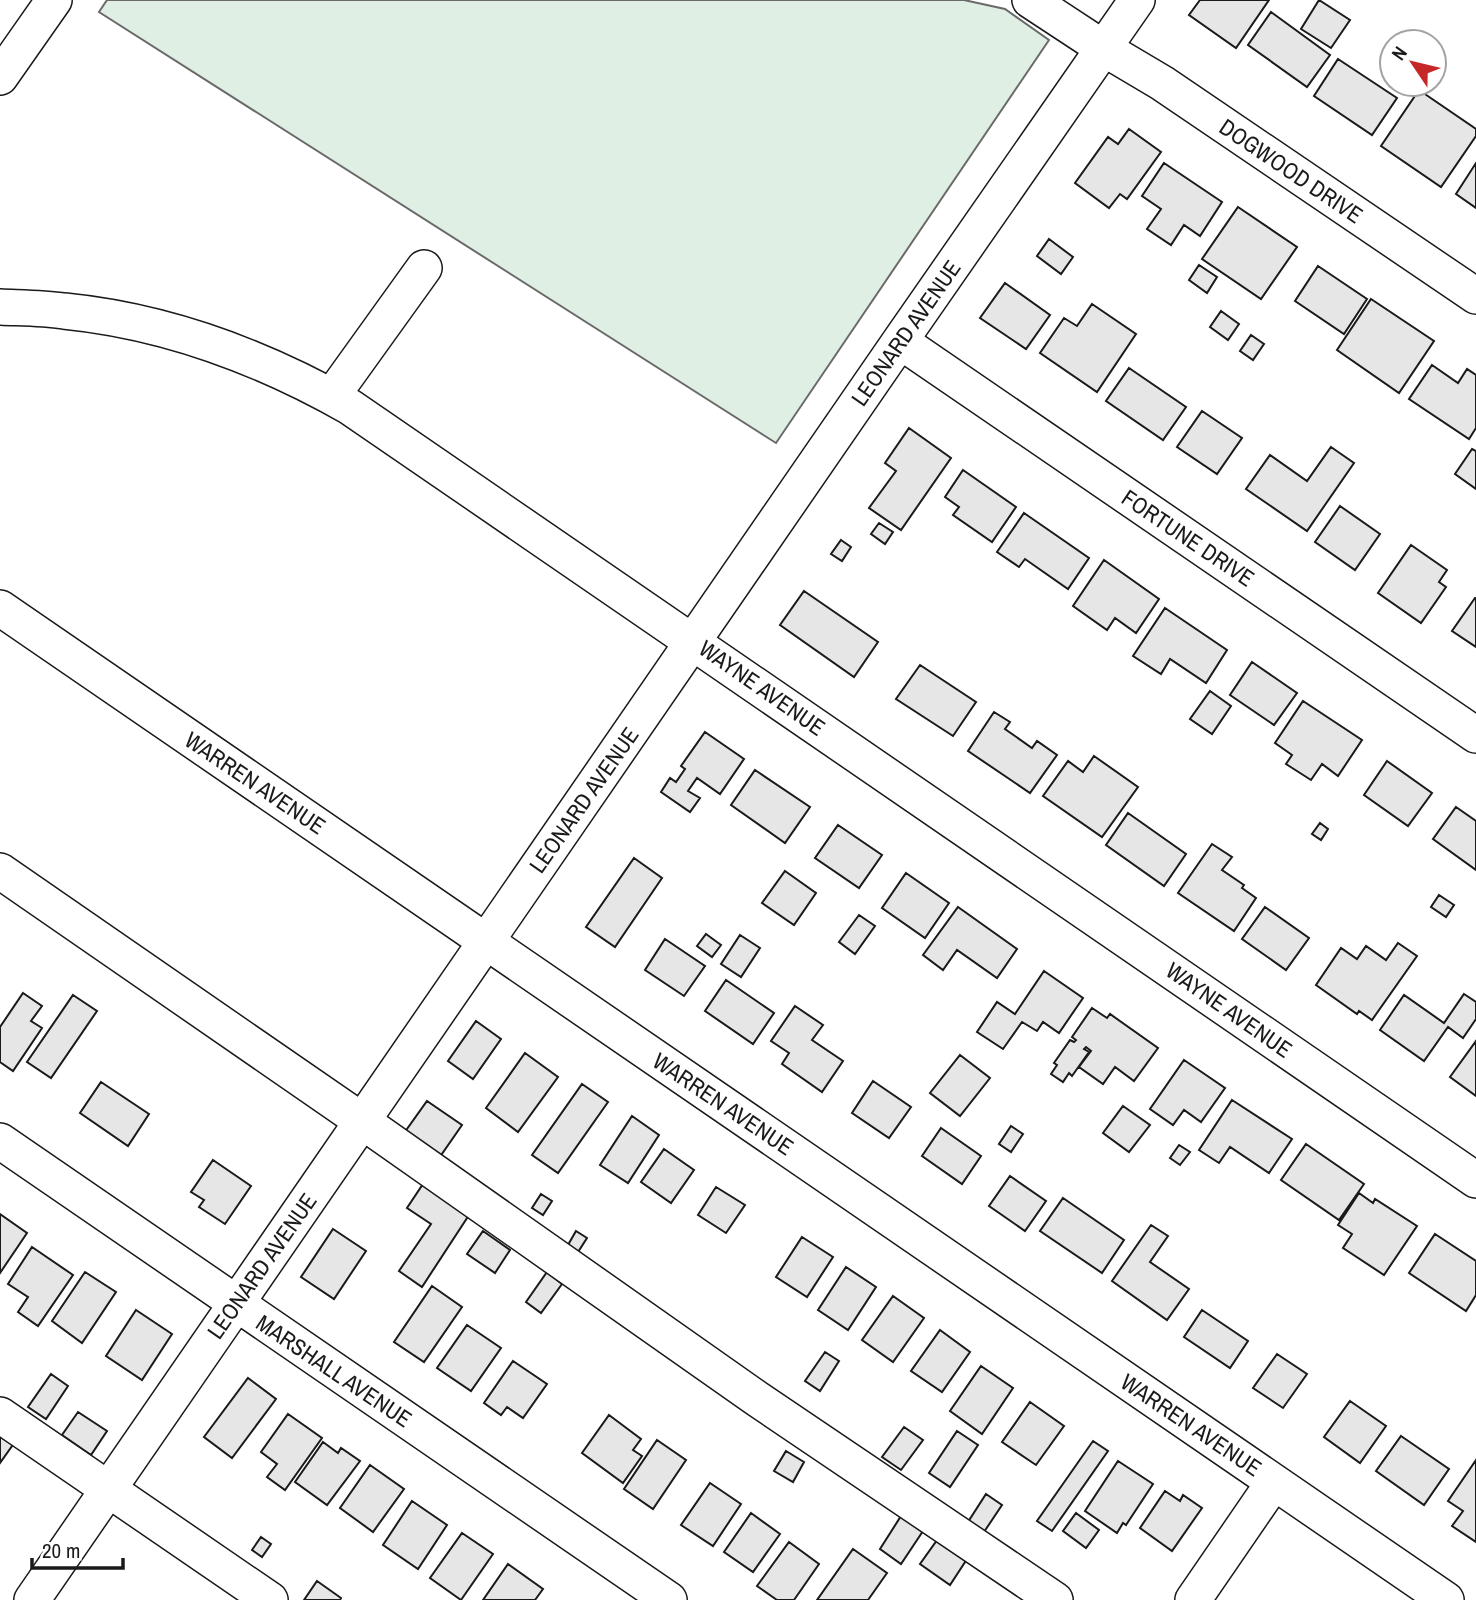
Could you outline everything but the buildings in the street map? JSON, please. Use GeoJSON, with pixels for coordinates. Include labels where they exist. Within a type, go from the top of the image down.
{"type":"FeatureCollection","features":[{"type":"Feature","properties":{"kind":"street"},"geometry":{"type":"LineString","coordinates":[[0,77],[54,0]]}},
{"type":"Feature","properties":{"kind":"street","name":"DOGWOOD DRIVE"},"geometry":{"type":"LineString","coordinates":[[1030,0],[1162,83],[1476,296]]}},
{"type":"Feature","properties":{"kind":"street","name":"LEONARD AVENUE"},"geometry":{"type":"LineString","coordinates":[[32,1600],[1137,0]]}},
{"type":"Feature","properties":{"kind":"street"},"geometry":{"type":"LineString","coordinates":[[332,396],[424,268]]}},
{"type":"Feature","properties":{"kind":"street","name":"WAYNE AVENUE"},"geometry":{"type":"LineString","coordinates":[[0,307],[64,311],[136,322],[206,341],[273,367],[332,396],[1476,1180]]}},
{"type":"Feature","properties":{"kind":"street","name":"FORTUNE DRIVE"},"geometry":{"type":"LineString","coordinates":[[900,341],[1476,735]]}},
{"type":"Feature","properties":{"kind":"street","name":"WARREN AVENUE"},"geometry":{"type":"LineString","coordinates":[[0,608],[1446,1600]]}},
{"type":"Feature","properties":{"kind":"street"},"geometry":{"type":"LineString","coordinates":[[0,871],[767,1406],[1055,1600]]}},
{"type":"Feature","properties":{"kind":"street","name":"MARSHALL AVENUE"},"geometry":{"type":"LineString","coordinates":[[0,1141],[669,1600]]}},
{"type":"Feature","properties":{"kind":"street"},"geometry":{"type":"LineString","coordinates":[[0,1415],[270,1600]]}},
{"type":"Feature","properties":{"kind":"street"},"geometry":{"type":"LineString","coordinates":[[1193,1600],[1274,1482]]}},
{"type":"Feature","properties":{"kind":"green space"},"geometry":{"type":"Polygon","coordinates":[[[107,0],[964,0],[1005,9],[1049,40],[776,443],[99,12],[107,0]]]}}]}
